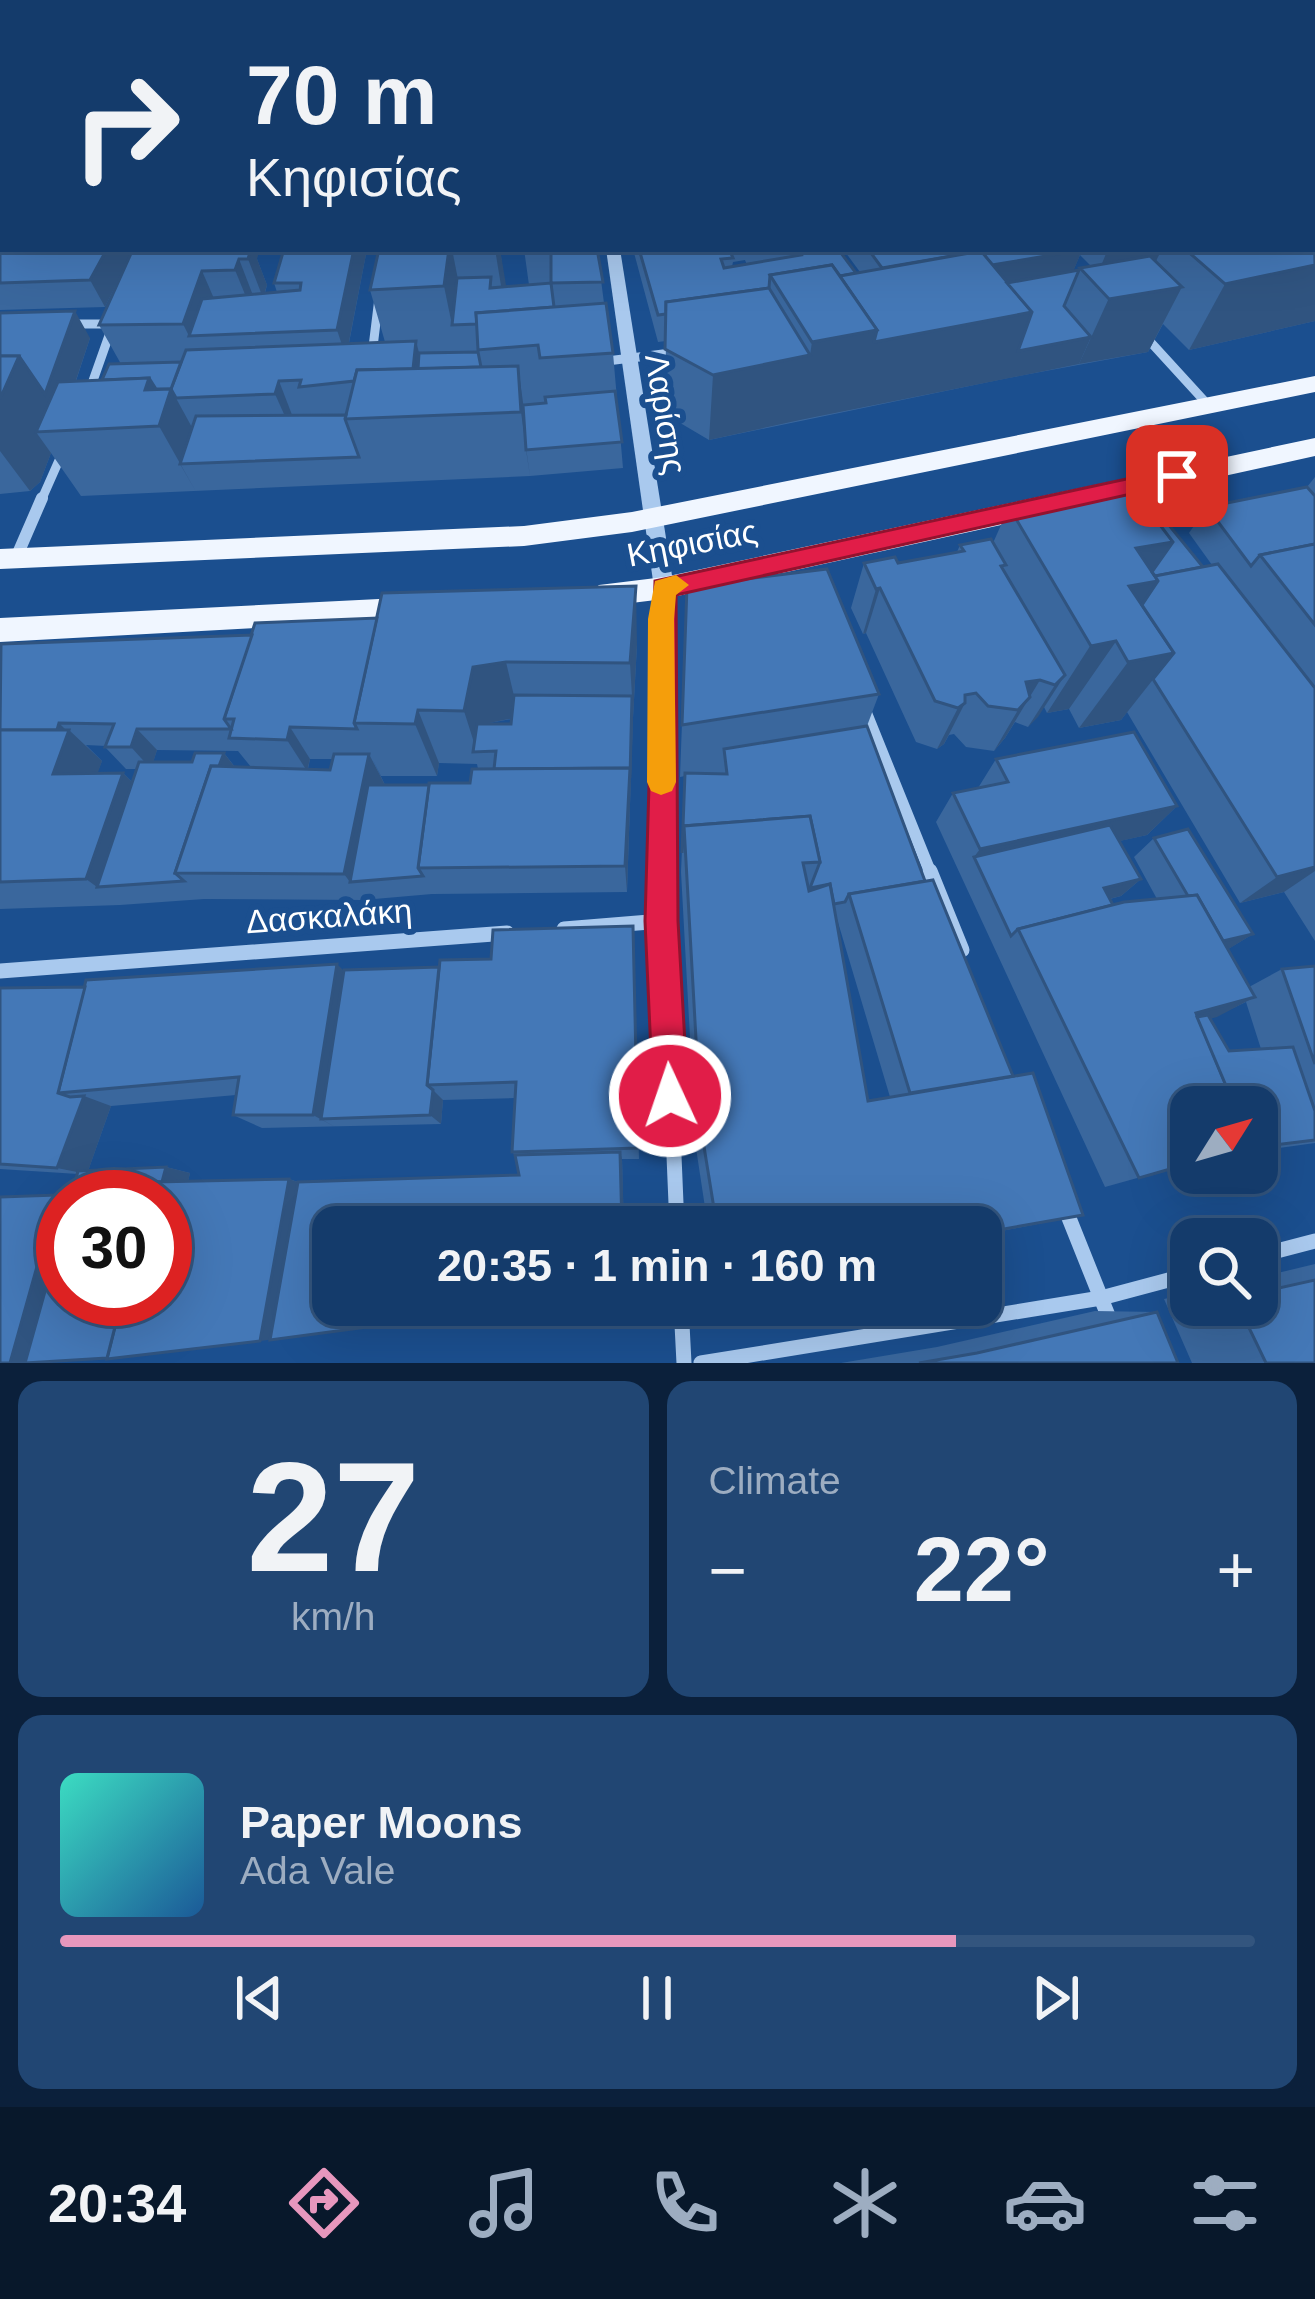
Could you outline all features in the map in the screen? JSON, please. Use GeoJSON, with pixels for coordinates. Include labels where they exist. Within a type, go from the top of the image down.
{"type":"FeatureCollection","features":[{"type":"Feature","properties":{"kind":"main road","name":"Κηφισίας"},"geometry":{"type":"LineString","coordinates":[[8,559],[524,536],[654,519],[1315,384]]}},
{"type":"Feature","properties":{"kind":"main road","name":"Κηφισίας"},"geometry":{"type":"LineString","coordinates":[[560,598],[664,588],[807,564],[1137,494],[1315,447]]}},
{"type":"Feature","properties":{"kind":"main road"},"geometry":{"type":"LineString","coordinates":[[0,630],[445,606]]}},
{"type":"Feature","properties":{"kind":"street","name":"Λαρίσης"},"geometry":{"type":"LineString","coordinates":[[613,252],[626,361],[664,588]]}},
{"type":"Feature","properties":{"kind":"street"},"geometry":{"type":"LineString","coordinates":[[370,368],[382,273]]}},
{"type":"Feature","properties":{"kind":"street"},"geometry":{"type":"LineString","coordinates":[[85,400],[121,305]]}},
{"type":"Feature","properties":{"kind":"street"},"geometry":{"type":"LineString","coordinates":[[45,325],[112,324]]}},
{"type":"Feature","properties":{"kind":"street"},"geometry":{"type":"LineString","coordinates":[[1137,328],[1209,406]]}},
{"type":"Feature","properties":{"kind":"street"},"geometry":{"type":"LineString","coordinates":[[591,362],[686,351]]}},
{"type":"Feature","properties":{"kind":"street"},"geometry":{"type":"LineString","coordinates":[[94,380],[117,379]]}},
{"type":"Feature","properties":{"kind":"street"},"geometry":{"type":"LineString","coordinates":[[8,559],[68,440]]}},
{"type":"Feature","properties":{"kind":"street"},"geometry":{"type":"LineString","coordinates":[[664,588],[662,921],[676,1206]]}},
{"type":"Feature","properties":{"kind":"street"},"geometry":{"type":"LineString","coordinates":[[859,694],[969,969]]}},
{"type":"Feature","properties":{"kind":"street"},"geometry":{"type":"LineString","coordinates":[[543,930],[662,921]]}},
{"type":"Feature","properties":{"kind":"street","name":"Δασκαλάκη"},"geometry":{"type":"LineString","coordinates":[[0,971],[520,932]]}},
{"type":"Feature","properties":{"kind":"street"},"geometry":{"type":"LineString","coordinates":[[1057,1188],[1119,1341]]}},
{"type":"Feature","properties":{"kind":"street"},"geometry":{"type":"LineString","coordinates":[[1278,1251],[1315,1241]]}},
{"type":"Feature","properties":{"kind":"street"},"geometry":{"type":"LineString","coordinates":[[700,1363],[1101,1298],[1170,1280]]}},
{"type":"Feature","properties":{"kind":"street"},"geometry":{"type":"LineString","coordinates":[[682,1326],[684,1363]]}},
{"type":"Feature","properties":{"kind":"building"},"geometry":{"type":"Polygon","coordinates":[[[0,252],[105,252],[90,280],[0,283],[0,252]]]}},
{"type":"Feature","properties":{"kind":"building"},"geometry":{"type":"Polygon","coordinates":[[[132,252],[250,252],[248,259],[239,259],[235,270],[202,271],[183,324],[99,325],[132,252]]]}},
{"type":"Feature","properties":{"kind":"building"},"geometry":{"type":"Polygon","coordinates":[[[283,252],[353,252],[337,330],[189,336],[202,299],[300,290],[301,283],[274,283],[283,252]]]}},
{"type":"Feature","properties":{"kind":"building"},"geometry":{"type":"Polygon","coordinates":[[[378,252],[449,252],[444,286],[370,290],[378,252]]]}},
{"type":"Feature","properties":{"kind":"building"},"geometry":{"type":"Polygon","coordinates":[[[551,252],[598,252],[603,282],[551,283],[551,252]]]}},
{"type":"Feature","properties":{"kind":"building"},"geometry":{"type":"Polygon","coordinates":[[[640,252],[730,252],[733,258],[721,259],[724,268],[801,255],[798,252],[840,252],[856,273],[840,276],[832,265],[770,275],[769,288],[666,302],[666,314],[658,315],[640,252]]]}},
{"type":"Feature","properties":{"kind":"building"},"geometry":{"type":"Polygon","coordinates":[[[870,252],[975,252],[882,268],[870,252]]]}},
{"type":"Feature","properties":{"kind":"building"},"geometry":{"type":"Polygon","coordinates":[[[982,252],[1070,252],[992,265],[982,252]]]}},
{"type":"Feature","properties":{"kind":"building"},"geometry":{"type":"Polygon","coordinates":[[[982,252],[1032,312],[874,342],[877,330],[840,276],[982,252]]]}},
{"type":"Feature","properties":{"kind":"building"},"geometry":{"type":"Polygon","coordinates":[[[1188,252],[1315,252],[1315,265],[1225,284],[1188,252]]]}},
{"type":"Feature","properties":{"kind":"building"},"geometry":{"type":"Polygon","coordinates":[[[1150,256],[1182,287],[1109,299],[1080,268],[1150,256]]]}},
{"type":"Feature","properties":{"kind":"building"},"geometry":{"type":"Polygon","coordinates":[[[832,265],[877,330],[812,342],[770,275],[832,265]]]}},
{"type":"Feature","properties":{"kind":"building"},"geometry":{"type":"Polygon","coordinates":[[[1079,270],[1064,306],[1091,337],[1018,351],[1032,312],[1007,283],[1079,270]]]}},
{"type":"Feature","properties":{"kind":"building"},"geometry":{"type":"Polygon","coordinates":[[[491,277],[490,288],[551,283],[554,307],[476,313],[477,324],[452,325],[457,278],[491,277]]]}},
{"type":"Feature","properties":{"kind":"building"},"geometry":{"type":"Polygon","coordinates":[[[769,288],[810,355],[713,375],[665,349],[666,302],[769,288]]]}},
{"type":"Feature","properties":{"kind":"building"},"geometry":{"type":"Polygon","coordinates":[[[606,303],[613,353],[540,358],[538,345],[478,350],[476,313],[606,303]]]}},
{"type":"Feature","properties":{"kind":"building"},"geometry":{"type":"Polygon","coordinates":[[[75,311],[45,394],[19,356],[0,356],[0,313],[75,311]]]}},
{"type":"Feature","properties":{"kind":"building"},"geometry":{"type":"Polygon","coordinates":[[[416,341],[413,369],[357,370],[354,381],[299,387],[301,380],[279,381],[275,394],[176,398],[171,389],[186,350],[416,341]]]}},
{"type":"Feature","properties":{"kind":"building"},"geometry":{"type":"Polygon","coordinates":[[[478,352],[481,367],[418,369],[419,353],[478,352]]]}},
{"type":"Feature","properties":{"kind":"building"},"geometry":{"type":"Polygon","coordinates":[[[0,356],[19,356],[0,399],[0,356]]]}},
{"type":"Feature","properties":{"kind":"building"},"geometry":{"type":"Polygon","coordinates":[[[181,362],[171,389],[156,389],[149,378],[102,380],[109,364],[181,362]]]}},
{"type":"Feature","properties":{"kind":"building"},"geometry":{"type":"Polygon","coordinates":[[[518,366],[521,412],[345,419],[357,370],[518,366]]]}},
{"type":"Feature","properties":{"kind":"building"},"geometry":{"type":"Polygon","coordinates":[[[149,378],[145,390],[171,389],[159,426],[36,432],[58,382],[149,378]]]}},
{"type":"Feature","properties":{"kind":"building"},"geometry":{"type":"Polygon","coordinates":[[[615,391],[622,442],[526,450],[523,405],[546,403],[545,397],[615,391]]]}},
{"type":"Feature","properties":{"kind":"building"},"geometry":{"type":"Polygon","coordinates":[[[346,415],[359,457],[180,464],[196,416],[346,415]]]}},
{"type":"Feature","properties":{"kind":"building"},"geometry":{"type":"Polygon","coordinates":[[[1133,486],[1173,542],[1136,548],[1158,581],[1129,586],[1174,653],[1128,662],[1116,641],[1091,646],[1009,507],[1133,486]]]}},
{"type":"Feature","properties":{"kind":"building"},"geometry":{"type":"Polygon","coordinates":[[[1307,487],[1315,496],[1315,544],[1260,555],[1251,566],[1207,507],[1307,487]]]}},
{"type":"Feature","properties":{"kind":"building"},"geometry":{"type":"Polygon","coordinates":[[[1164,519],[1203,567],[1155,576],[1152,572],[1173,542],[1157,521],[1164,519]]]}},
{"type":"Feature","properties":{"kind":"building"},"geometry":{"type":"Polygon","coordinates":[[[991,539],[1006,565],[1001,566],[1065,675],[1055,685],[1026,682],[1030,697],[1018,710],[988,706],[976,693],[965,695],[965,703],[958,708],[935,701],[864,563],[895,557],[898,563],[964,551],[960,545],[991,539]]]}},
{"type":"Feature","properties":{"kind":"building"},"geometry":{"type":"Polygon","coordinates":[[[1315,544],[1315,625],[1260,555],[1315,544]]]}},
{"type":"Feature","properties":{"kind":"building"},"geometry":{"type":"Polygon","coordinates":[[[1218,564],[1315,688],[1315,867],[1277,877],[1153,679],[1174,653],[1142,605],[1158,581],[1155,576],[1218,564]]]}},
{"type":"Feature","properties":{"kind":"building"},"geometry":{"type":"Polygon","coordinates":[[[827,569],[879,694],[682,725],[687,586],[827,569]]]}},
{"type":"Feature","properties":{"kind":"building"},"geometry":{"type":"Polygon","coordinates":[[[636,586],[630,663],[506,662],[473,667],[464,711],[418,710],[415,724],[354,723],[382,593],[636,586]]]}},
{"type":"Feature","properties":{"kind":"building"},"geometry":{"type":"Polygon","coordinates":[[[377,618],[354,723],[357,729],[290,727],[287,740],[229,738],[234,719],[224,719],[255,623],[377,618]]]}},
{"type":"Feature","properties":{"kind":"building"},"geometry":{"type":"Polygon","coordinates":[[[252,635],[224,719],[231,729],[137,729],[131,747],[105,747],[114,724],[59,723],[57,730],[0,730],[1,644],[252,635]]]}},
{"type":"Feature","properties":{"kind":"building"},"geometry":{"type":"Polygon","coordinates":[[[514,695],[632,696],[630,778],[630,768],[494,769],[496,751],[473,752],[477,724],[511,724],[514,695]]]}},
{"type":"Feature","properties":{"kind":"building"},"geometry":{"type":"Polygon","coordinates":[[[867,726],[925,881],[849,894],[845,902],[834,904],[830,884],[810,888],[820,862],[810,816],[684,826],[682,853],[685,773],[727,774],[724,749],[867,726]]]}},
{"type":"Feature","properties":{"kind":"building"},"geometry":{"type":"Polygon","coordinates":[[[0,730],[69,730],[53,774],[123,773],[86,879],[0,882],[0,730]]]}},
{"type":"Feature","properties":{"kind":"building"},"geometry":{"type":"Polygon","coordinates":[[[1134,732],[1177,806],[980,849],[953,793],[1008,782],[996,759],[1134,732]]]}},
{"type":"Feature","properties":{"kind":"building"},"geometry":{"type":"Polygon","coordinates":[[[195,753],[224,753],[219,766],[211,766],[175,873],[184,881],[97,887],[139,762],[192,762],[195,753]]]}},
{"type":"Feature","properties":{"kind":"building"},"geometry":{"type":"Polygon","coordinates":[[[334,754],[369,754],[344,874],[175,873],[211,766],[330,770],[334,754]]]}},
{"type":"Feature","properties":{"kind":"building"},"geometry":{"type":"Polygon","coordinates":[[[630,768],[625,866],[418,868],[429,783],[470,783],[472,769],[630,768]]]}},
{"type":"Feature","properties":{"kind":"building"},"geometry":{"type":"Polygon","coordinates":[[[368,785],[429,785],[418,868],[423,876],[350,882],[368,785]]]}},
{"type":"Feature","properties":{"kind":"building"},"geometry":{"type":"Polygon","coordinates":[[[810,816],[820,862],[803,863],[809,891],[830,884],[868,1101],[1033,1073],[1083,1215],[1002,1229],[1002,1206],[714,1206],[701,1128],[684,826],[810,816]]]}},
{"type":"Feature","properties":{"kind":"building"},"geometry":{"type":"Polygon","coordinates":[[[1110,825],[1141,879],[1104,888],[1113,905],[1018,929],[1011,936],[974,857],[1110,825]]]}},
{"type":"Feature","properties":{"kind":"building"},"geometry":{"type":"Polygon","coordinates":[[[1188,829],[1253,934],[1223,941],[1197,895],[1188,896],[1154,838],[1188,829]]]}},
{"type":"Feature","properties":{"kind":"building"},"geometry":{"type":"Polygon","coordinates":[[[933,880],[1013,1076],[910,1093],[849,894],[933,880]]]}},
{"type":"Feature","properties":{"kind":"building"},"geometry":{"type":"Polygon","coordinates":[[[1197,895],[1255,997],[1196,1013],[1226,1086],[1170,1086],[1170,1169],[1139,1178],[1018,929],[1124,902],[1197,895]]]}},
{"type":"Feature","properties":{"kind":"building"},"geometry":{"type":"Polygon","coordinates":[[[633,926],[638,1148],[512,1152],[516,1082],[427,1085],[440,960],[491,959],[493,930],[633,926]]]}},
{"type":"Feature","properties":{"kind":"building"},"geometry":{"type":"Polygon","coordinates":[[[337,964],[313,1115],[233,1115],[239,1077],[58,1093],[86,980],[337,964]]]}},
{"type":"Feature","properties":{"kind":"building"},"geometry":{"type":"Polygon","coordinates":[[[1315,966],[1315,1064],[1282,969],[1315,966]]]}},
{"type":"Feature","properties":{"kind":"building"},"geometry":{"type":"Polygon","coordinates":[[[439,967],[427,1085],[433,1090],[430,1115],[321,1119],[344,970],[439,967]]]}},
{"type":"Feature","properties":{"kind":"building"},"geometry":{"type":"Polygon","coordinates":[[[85,987],[58,1093],[84,1096],[57,1168],[0,1164],[0,988],[85,987]]]}},
{"type":"Feature","properties":{"kind":"building"},"geometry":{"type":"Polygon","coordinates":[[[1208,1015],[1229,1051],[1293,1047],[1315,1111],[1315,1140],[1278,1144],[1278,1086],[1226,1086],[1197,1017],[1208,1015]]]}},
{"type":"Feature","properties":{"kind":"building"},"geometry":{"type":"Polygon","coordinates":[[[620,1152],[621,1206],[312,1206],[312,1326],[375,1326],[270,1340],[298,1182],[519,1175],[515,1155],[620,1152]]]}},
{"type":"Feature","properties":{"kind":"building"},"geometry":{"type":"Polygon","coordinates":[[[166,1167],[165,1170],[100,1170],[166,1167]]]}},
{"type":"Feature","properties":{"kind":"building"},"geometry":{"type":"Polygon","coordinates":[[[289,1179],[260,1341],[107,1359],[115,1326],[192,1326],[192,1181],[289,1179]]]}},
{"type":"Feature","properties":{"kind":"building"},"geometry":{"type":"Polygon","coordinates":[[[36,1196],[36,1270],[10,1363],[0,1363],[0,1197],[36,1196]]]}},
{"type":"Feature","properties":{"kind":"building"},"geometry":{"type":"Polygon","coordinates":[[[1315,1280],[1315,1363],[1266,1363],[1248,1326],[1278,1326],[1278,1288],[1315,1280]]]}},
{"type":"Feature","properties":{"kind":"building"},"geometry":{"type":"Polygon","coordinates":[[[1157,1312],[1178,1363],[919,1363],[977,1353],[1157,1312]]]}},
{"type":"Feature","properties":{"kind":"building"},"geometry":{"type":"Polygon","coordinates":[[[36,1324],[115,1326],[107,1358],[25,1363],[36,1324]]]}},
{"type":"Feature","properties":{"kind":"slow traffic"},"geometry":{"type":"LineString","coordinates":[[661,782],[661,619],[664,588],[676,585]]}},
{"type":"Feature","properties":{"kind":"route"},"geometry":{"type":"LineString","coordinates":[[670,1096],[662,921],[664,588],[1177,476]]}}]}
